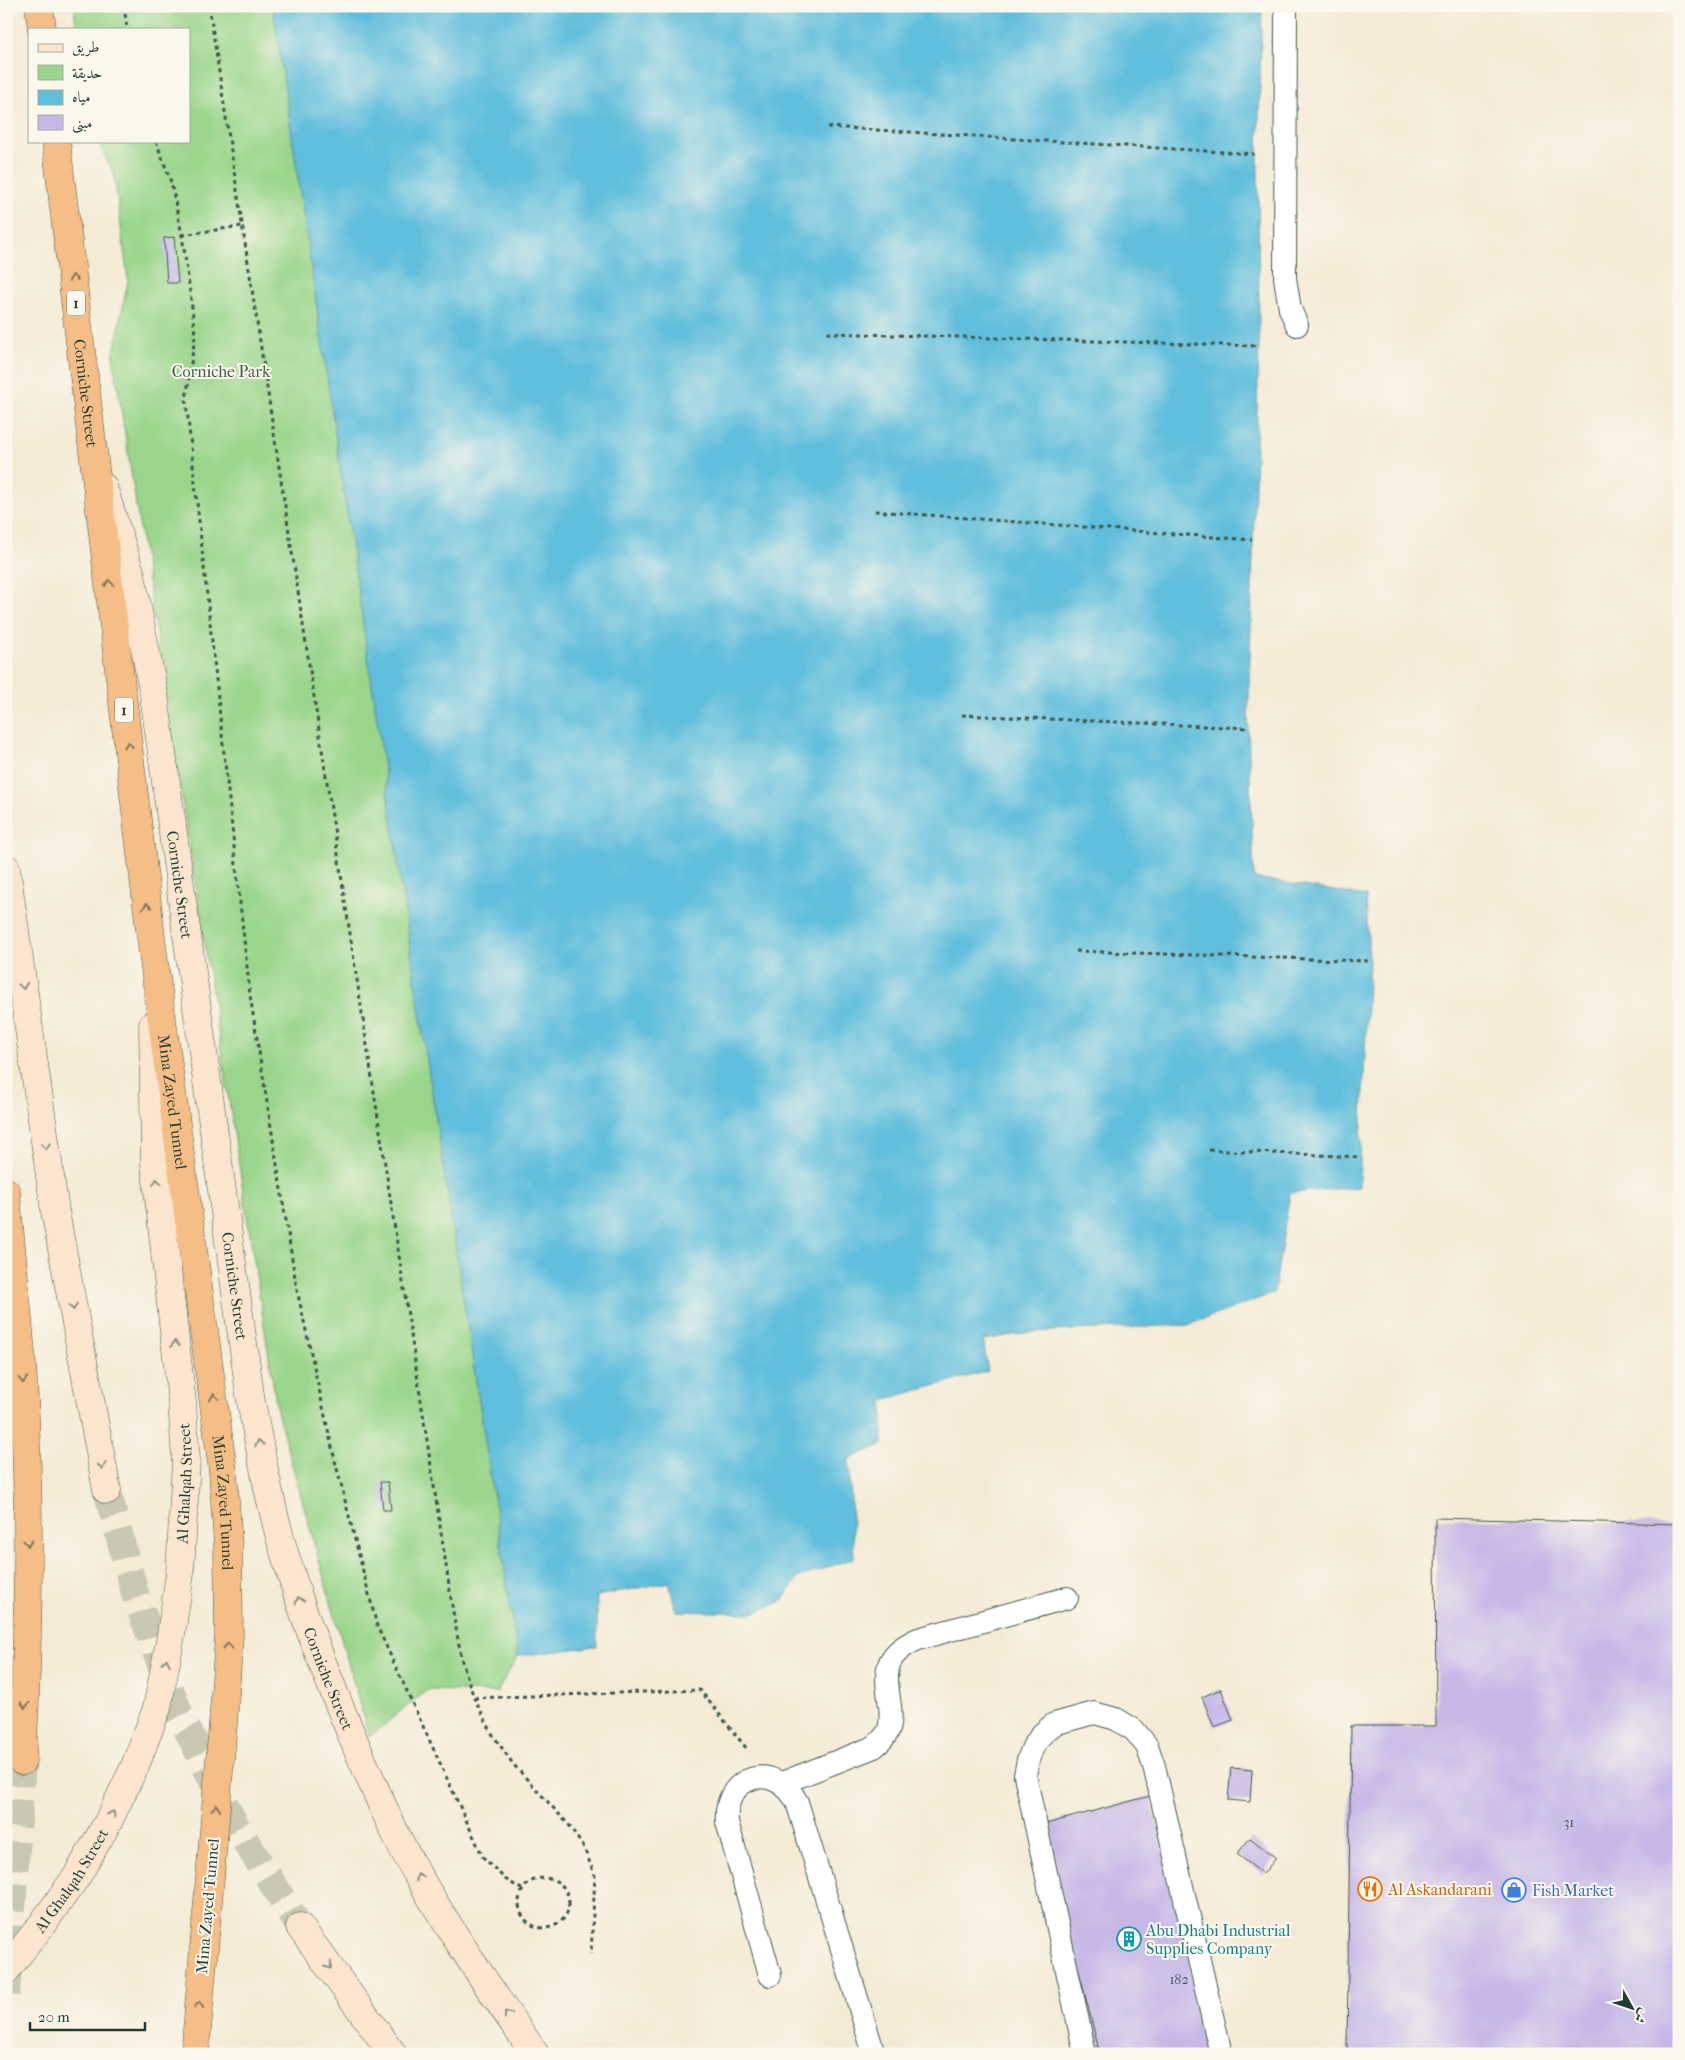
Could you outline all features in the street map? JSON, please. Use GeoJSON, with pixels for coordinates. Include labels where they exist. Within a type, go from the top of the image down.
{"type":"FeatureCollection","features":[{"type":"Feature","properties":{"kind":"highway"},"geometry":{"type":"LineString","coordinates":[[39,6],[42,28]]}},
{"type":"Feature","properties":{"kind":"highway","name":"Corniche Street"},"geometry":{"type":"LineString","coordinates":[[56,142],[153,954]]}},
{"type":"Feature","properties":{"kind":"highway","name":"Mina Zayed Tunnel"},"geometry":{"type":"LineString","coordinates":[[153,954],[215,1406],[223,1471],[228,1546],[228,1635],[223,1724],[195,2054]]}},
{"type":"Feature","properties":{"kind":"highway"},"geometry":{"type":"LineString","coordinates":[[6,1192],[23,1380],[28,1476],[28,1646],[22,1761]]}},
{"type":"Feature","properties":{"kind":"street","name":"Corniche Street"},"geometry":{"type":"LineString","coordinates":[[96,465],[131,575],[144,634],[250,1402],[267,1487],[289,1570],[317,1652],[350,1731],[383,1806],[418,1877],[496,1998],[536,2054]]}},
{"type":"Feature","properties":{"kind":"street"},"geometry":{"type":"LineString","coordinates":[[6,868],[55,1211],[106,1490]]}},
{"type":"Feature","properties":{"kind":"street","name":"Al Ghalqah Street"},"geometry":{"type":"LineString","coordinates":[[6,1970],[77,1876],[108,1822],[135,1766],[157,1708],[180,1572],[186,1460],[182,1402],[155,1163],[153,954]]}},
{"type":"Feature","properties":{"kind":"street"},"geometry":{"type":"LineString","coordinates":[[300,1927],[393,2054]]}},
{"type":"Feature","properties":{"kind":"lane"},"geometry":{"type":"LineString","coordinates":[[1286,6],[1285,278],[1286,294],[1297,325]]}},
{"type":"Feature","properties":{"kind":"lane"},"geometry":{"type":"LineString","coordinates":[[777,1781],[874,1748],[883,1739],[889,1729],[891,1716],[886,1676],[887,1670],[889,1663],[896,1653],[906,1644],[1066,1598]]}},
{"type":"Feature","properties":{"kind":"lane"},"geometry":{"type":"LineString","coordinates":[[1085,2054],[1025,1775],[1030,1753],[1042,1734],[1054,1724],[1094,1714],[1116,1719],[1134,1730],[1147,1746],[1154,1766],[1220,2054]]}},
{"type":"Feature","properties":{"kind":"lane"},"geometry":{"type":"LineString","coordinates":[[770,1975],[727,1822],[726,1810],[730,1798],[737,1788],[747,1781],[759,1777],[777,1781],[791,1791],[797,1802],[874,2054]]}},
{"type":"Feature","properties":{"kind":"path"},"geometry":{"type":"LineString","coordinates":[[124,6],[127,28]]}},
{"type":"Feature","properties":{"kind":"path"},"geometry":{"type":"LineString","coordinates":[[209,6],[462,1661],[474,1698],[493,1735],[513,1764],[569,1826],[584,1848],[596,1876],[590,1954]]}},
{"type":"Feature","properties":{"kind":"path"},"geometry":{"type":"LineString","coordinates":[[828,127],[1258,154]]}},
{"type":"Feature","properties":{"kind":"path"},"geometry":{"type":"LineString","coordinates":[[156,142],[171,182],[182,235],[195,335],[186,400],[250,996],[297,1290],[335,1461],[377,1626],[483,1857],[493,1870],[523,1890]]}},
{"type":"Feature","properties":{"kind":"path"},"geometry":{"type":"LineString","coordinates":[[182,235],[242,226]]}},
{"type":"Feature","properties":{"kind":"path"},"geometry":{"type":"LineString","coordinates":[[828,332],[1259,346]]}},
{"type":"Feature","properties":{"kind":"path"},"geometry":{"type":"LineString","coordinates":[[875,511],[1252,540]]}},
{"type":"Feature","properties":{"kind":"path"},"geometry":{"type":"LineString","coordinates":[[962,716],[1248,728]]}},
{"type":"Feature","properties":{"kind":"path"},"geometry":{"type":"LineString","coordinates":[[1076,951],[1369,961]]}},
{"type":"Feature","properties":{"kind":"path"},"geometry":{"type":"LineString","coordinates":[[1209,1150],[1361,1157]]}},
{"type":"Feature","properties":{"kind":"path"},"geometry":{"type":"LineString","coordinates":[[474,1698],[700,1690],[777,1781]]}},
{"type":"Feature","properties":{"kind":"path"},"geometry":{"type":"LineString","coordinates":[[539,1878],[548,1878],[560,1883],[566,1889],[569,1897],[569,1908],[566,1916],[554,1926],[546,1928],[537,1927],[529,1923],[522,1914],[520,1906],[523,1890],[539,1878]]}},
{"type":"Feature","properties":{"kind":"green space","name":"Corniche Park"},"geometry":{"type":"Polygon","coordinates":[[[74,6],[273,6],[420,1014],[518,1656],[497,1692],[427,1690],[369,1737],[278,1415],[113,357],[128,280],[114,174],[98,142],[190,142],[190,28],[76,28],[74,6]]]}},
{"type":"Feature","properties":{"kind":"water"},"geometry":{"type":"Polygon","coordinates":[[[273,6],[1262,6],[1258,155],[1259,346],[1248,728],[1254,878],[1366,896],[1369,961],[1359,1187],[1290,1193],[1274,1293],[1188,1325],[1030,1332],[983,1340],[988,1371],[883,1400],[883,1444],[849,1459],[854,1558],[798,1578],[781,1602],[751,1613],[676,1611],[669,1582],[597,1596],[597,1646],[518,1656],[420,1014],[273,6]]]}},
{"type":"Feature","properties":{"kind":"building"},"geometry":{"type":"Polygon","coordinates":[[[174,237],[178,283],[167,283],[164,238],[174,237]]]}},
{"type":"Feature","properties":{"kind":"building"},"geometry":{"type":"Polygon","coordinates":[[[380,1482],[388,1482],[391,1510],[383,1510],[380,1482]]]}},
{"type":"Feature","properties":{"kind":"building","name":"Fish Market"},"geometry":{"type":"Polygon","coordinates":[[[1435,1518],[1679,1524],[1679,2054],[1347,2054],[1351,1726],[1436,1726],[1435,1518]]]}},
{"type":"Feature","properties":{"kind":"building"},"geometry":{"type":"Polygon","coordinates":[[[1221,1689],[1233,1720],[1214,1727],[1202,1697],[1221,1689]]]}},
{"type":"Feature","properties":{"kind":"building"},"geometry":{"type":"Polygon","coordinates":[[[1231,1768],[1252,1770],[1250,1802],[1228,1800],[1231,1768]]]}},
{"type":"Feature","properties":{"kind":"building","name":"Abu Dhabi Industrial Supplies Company"},"geometry":{"type":"Polygon","coordinates":[[[1150,1796],[1216,2054],[1100,2054],[1042,1825],[1150,1796]]]}},
{"type":"Feature","properties":{"kind":"building"},"geometry":{"type":"Polygon","coordinates":[[[1250,1838],[1276,1858],[1263,1874],[1237,1854],[1250,1838]]]}},
{"type":"Feature","properties":{"kind":"tunnel"},"geometry":{"type":"LineString","coordinates":[[107,1490],[136,1597],[179,1713],[234,1823],[300,1927]]}},
{"type":"Feature","properties":{"kind":"tunnel"},"geometry":{"type":"LineString","coordinates":[[6,1995],[22,1761]]}},
{"type":"Feature","properties":{"kind":"place","name":"Al Askandarani"},"geometry":{"type":"Point","coordinates":[1370,1889]}},
{"type":"Feature","properties":{"kind":"place","name":"Fish Market"},"geometry":{"type":"Point","coordinates":[1514,1890]}},
{"type":"Feature","properties":{"kind":"place","name":"Abu Dhabi Industrial Supplies Company"},"geometry":{"type":"Point","coordinates":[1129,1939]}}]}
